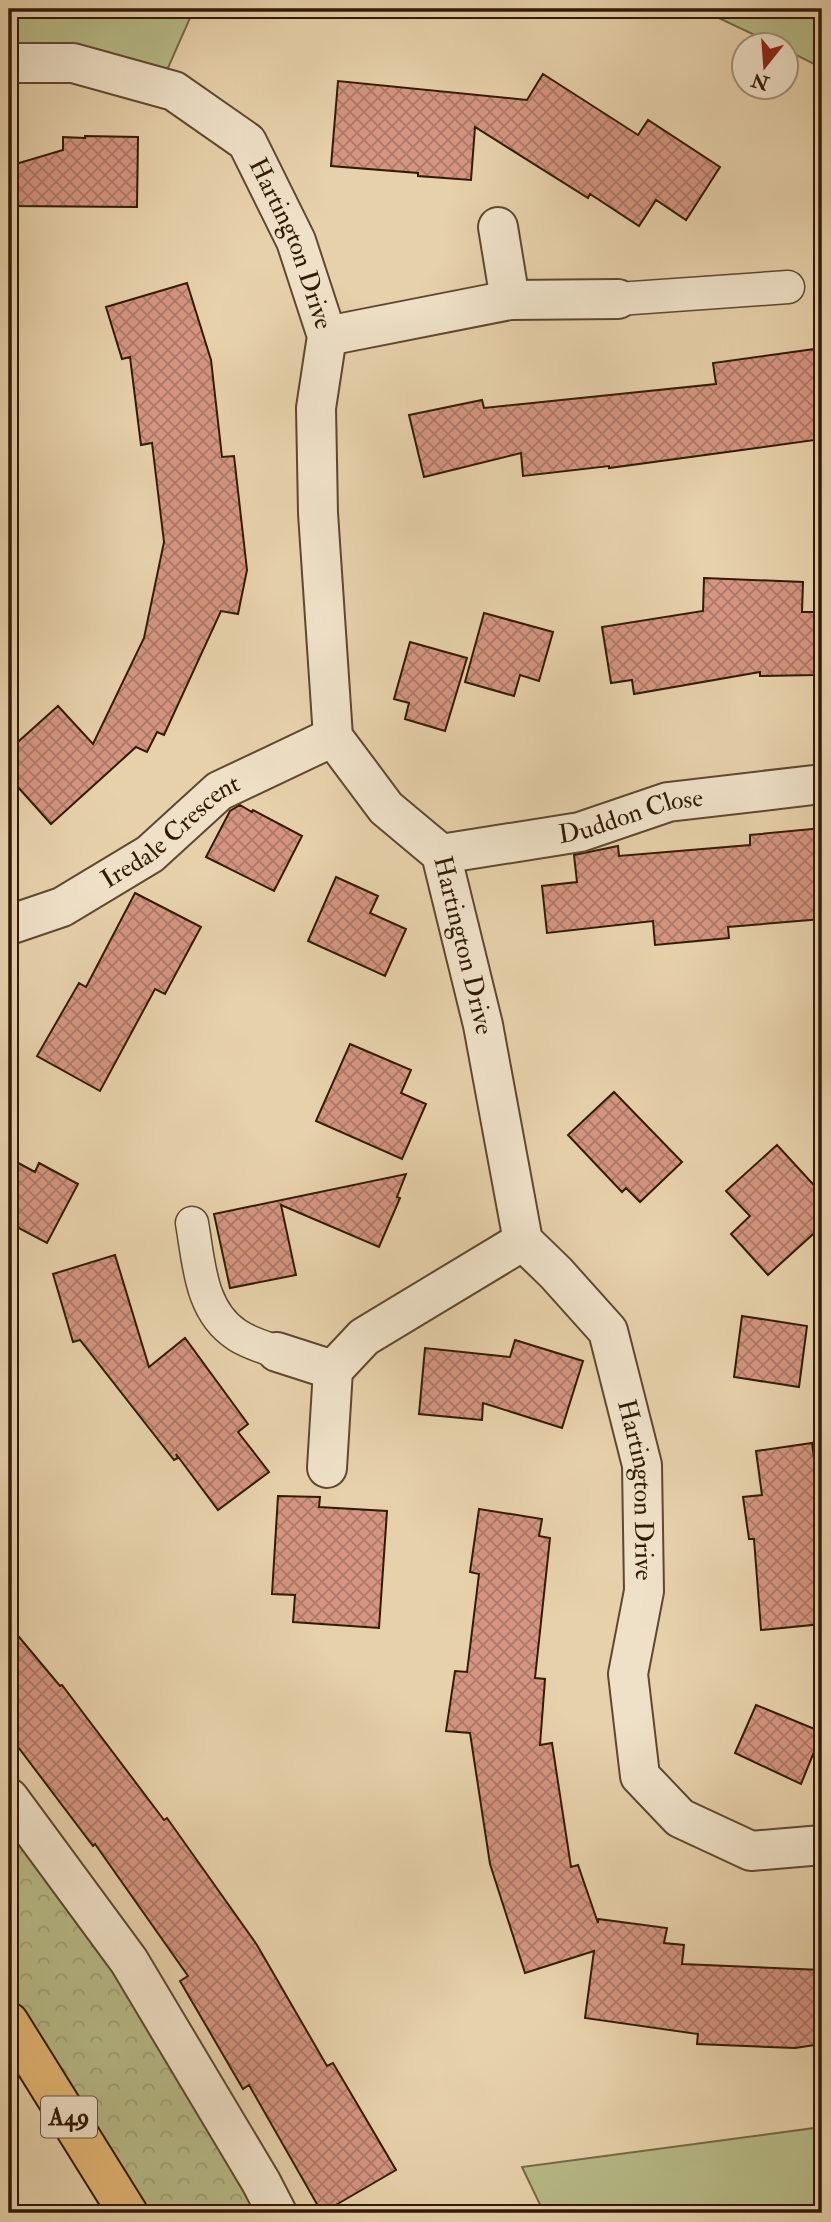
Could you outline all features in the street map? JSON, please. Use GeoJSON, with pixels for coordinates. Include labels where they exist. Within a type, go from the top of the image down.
{"type":"FeatureCollection","features":[{"type":"Feature","properties":{"kind":"highway","name":"A49"},"geometry":{"type":"LineString","coordinates":[[9,2022],[128,2213]]}},
{"type":"Feature","properties":{"kind":"street","name":"Hartington Drive"},"geometry":{"type":"LineString","coordinates":[[9,64],[73,62],[174,91],[247,142],[296,241],[327,335],[316,408],[316,434],[318,513],[333,737],[386,808],[441,854],[483,1025],[523,1241],[608,1331],[642,1465],[644,1591],[628,1674],[640,1776],[680,1818],[751,1851],[822,1845]]}},
{"type":"Feature","properties":{"kind":"street"},"geometry":{"type":"LineString","coordinates":[[498,228],[510,300]]}},
{"type":"Feature","properties":{"kind":"street"},"geometry":{"type":"LineString","coordinates":[[327,335],[510,300],[618,299]]}},
{"type":"Feature","properties":{"kind":"street","name":"Iredale Crescent"},"geometry":{"type":"LineString","coordinates":[[9,925],[62,907],[150,854],[219,791],[333,737]]}},
{"type":"Feature","properties":{"kind":"street","name":"Duddon Close"},"geometry":{"type":"LineString","coordinates":[[441,854],[580,832],[668,802],[822,784]]}},
{"type":"Feature","properties":{"kind":"street"},"geometry":{"type":"LineString","coordinates":[[327,1468],[333,1370],[364,1337],[523,1241]]}},
{"type":"Feature","properties":{"kind":"street"},"geometry":{"type":"LineString","coordinates":[[277,1352],[333,1370]]}},
{"type":"Feature","properties":{"kind":"street"},"geometry":{"type":"LineString","coordinates":[[9,1798],[129,1961],[277,2213]]}},
{"type":"Feature","properties":{"kind":"lane"},"geometry":{"type":"LineString","coordinates":[[618,299],[788,287]]}},
{"type":"Feature","properties":{"kind":"lane"},"geometry":{"type":"LineString","coordinates":[[191,1223],[204,1292],[220,1320],[237,1335],[277,1352]]}},
{"type":"Feature","properties":{"kind":"green space"},"geometry":{"type":"Polygon","coordinates":[[[9,9],[194,9],[160,86],[9,63],[9,9]]]}},
{"type":"Feature","properties":{"kind":"green space"},"geometry":{"type":"Polygon","coordinates":[[[670,9],[822,9],[822,68],[800,57],[800,32],[748,32],[706,12],[670,9]]]}},
{"type":"Feature","properties":{"kind":"green space"},"geometry":{"type":"Polygon","coordinates":[[[9,1799],[277,2213],[128,2213],[9,2022],[9,1799]]]}},
{"type":"Feature","properties":{"kind":"green space"},"geometry":{"type":"Polygon","coordinates":[[[822,2127],[822,2213],[544,2213],[522,2167],[822,2127]]]}},
{"type":"Feature","properties":{"kind":"building"},"geometry":{"type":"Polygon","coordinates":[[[543,74],[638,135],[648,120],[720,167],[686,220],[656,200],[639,226],[590,194],[588,198],[475,127],[471,180],[331,166],[338,81],[527,100],[543,74]]]}},
{"type":"Feature","properties":{"kind":"building"},"geometry":{"type":"Polygon","coordinates":[[[63,137],[138,137],[137,207],[9,206],[9,166],[63,150],[63,137]]]}},
{"type":"Feature","properties":{"kind":"building"},"geometry":{"type":"Polygon","coordinates":[[[187,283],[211,360],[222,457],[234,456],[247,570],[238,614],[221,611],[164,735],[157,732],[147,752],[136,747],[51,824],[9,777],[9,750],[58,706],[93,744],[144,638],[164,542],[152,443],[141,445],[130,357],[122,359],[106,307],[187,283]]]}},
{"type":"Feature","properties":{"kind":"building"},"geometry":{"type":"Polygon","coordinates":[[[822,348],[822,439],[609,468],[523,476],[521,453],[424,477],[409,415],[482,400],[484,408],[716,384],[713,363],[822,348]]]}},
{"type":"Feature","properties":{"kind":"building"},"geometry":{"type":"Polygon","coordinates":[[[704,578],[803,582],[802,612],[818,612],[816,675],[760,676],[760,672],[634,694],[632,680],[611,683],[602,627],[703,611],[704,578]]]}},
{"type":"Feature","properties":{"kind":"building"},"geometry":{"type":"Polygon","coordinates":[[[484,613],[553,632],[539,681],[520,675],[514,696],[465,682],[484,613]]]}},
{"type":"Feature","properties":{"kind":"building"},"geometry":{"type":"Polygon","coordinates":[[[410,642],[467,658],[445,731],[405,719],[409,703],[394,699],[410,642]]]}},
{"type":"Feature","properties":{"kind":"building"},"geometry":{"type":"Polygon","coordinates":[[[240,805],[302,836],[274,891],[206,857],[230,811],[240,805]]]}},
{"type":"Feature","properties":{"kind":"building"},"geometry":{"type":"Polygon","coordinates":[[[822,828],[822,919],[728,927],[729,938],[655,945],[653,921],[547,933],[542,886],[577,882],[574,855],[618,846],[619,856],[750,845],[750,835],[822,828]]]}},
{"type":"Feature","properties":{"kind":"building"},"geometry":{"type":"Polygon","coordinates":[[[336,877],[378,896],[370,913],[406,929],[385,976],[308,941],[336,877]]]}},
{"type":"Feature","properties":{"kind":"building"},"geometry":{"type":"Polygon","coordinates":[[[135,893],[201,927],[165,994],[155,989],[100,1091],[37,1056],[79,983],[86,987],[135,893]]]}},
{"type":"Feature","properties":{"kind":"building"},"geometry":{"type":"Polygon","coordinates":[[[350,1044],[411,1070],[401,1093],[426,1104],[402,1159],[316,1121],[350,1044]]]}},
{"type":"Feature","properties":{"kind":"building"},"geometry":{"type":"Polygon","coordinates":[[[614,1092],[682,1162],[640,1202],[626,1188],[622,1192],[568,1135],[614,1092]]]}},
{"type":"Feature","properties":{"kind":"building"},"geometry":{"type":"Polygon","coordinates":[[[777,1145],[822,1194],[822,1226],[768,1275],[731,1234],[750,1216],[726,1191],[777,1145]]]}},
{"type":"Feature","properties":{"kind":"building"},"geometry":{"type":"Polygon","coordinates":[[[9,1158],[35,1172],[39,1163],[78,1184],[47,1243],[9,1223],[9,1158]]]}},
{"type":"Feature","properties":{"kind":"building"},"geometry":{"type":"Polygon","coordinates":[[[406,1174],[397,1197],[400,1198],[379,1247],[281,1205],[296,1275],[230,1288],[214,1214],[406,1174]]]}},
{"type":"Feature","properties":{"kind":"building"},"geometry":{"type":"Polygon","coordinates":[[[115,1255],[149,1367],[185,1338],[248,1424],[238,1432],[269,1472],[218,1510],[176,1454],[178,1458],[174,1460],[80,1340],[73,1342],[53,1274],[115,1255]]]}},
{"type":"Feature","properties":{"kind":"building"},"geometry":{"type":"Polygon","coordinates":[[[742,1316],[807,1326],[799,1387],[734,1377],[742,1316]]]}},
{"type":"Feature","properties":{"kind":"building"},"geometry":{"type":"Polygon","coordinates":[[[515,1340],[583,1361],[562,1428],[483,1403],[482,1420],[419,1414],[425,1348],[510,1357],[515,1340]]]}},
{"type":"Feature","properties":{"kind":"building"},"geometry":{"type":"Polygon","coordinates":[[[812,1443],[822,1518],[822,1624],[761,1630],[754,1539],[749,1539],[743,1497],[762,1495],[756,1451],[812,1443]]]}},
{"type":"Feature","properties":{"kind":"building"},"geometry":{"type":"Polygon","coordinates":[[[278,1496],[320,1497],[319,1507],[387,1511],[379,1628],[293,1622],[295,1595],[272,1594],[278,1496]]]}},
{"type":"Feature","properties":{"kind":"building"},"geometry":{"type":"Polygon","coordinates":[[[479,1509],[542,1519],[539,1536],[550,1538],[535,1678],[545,1679],[540,1745],[552,1743],[571,1867],[578,1865],[598,1923],[598,1919],[667,1928],[664,1943],[684,1945],[682,1964],[822,1970],[822,2044],[795,2048],[697,2044],[698,2034],[585,2018],[594,1951],[525,1973],[490,1864],[470,1733],[446,1731],[455,1671],[467,1672],[479,1574],[470,1572],[479,1509]]]}},
{"type":"Feature","properties":{"kind":"building"},"geometry":{"type":"Polygon","coordinates":[[[9,1625],[60,1686],[62,1685],[164,1820],[167,1818],[257,1945],[327,2066],[333,2063],[396,2170],[322,2213],[249,2085],[243,2089],[180,1981],[188,1976],[95,1844],[93,1846],[9,1735],[9,1625]]]}},
{"type":"Feature","properties":{"kind":"building"},"geometry":{"type":"Polygon","coordinates":[[[756,1705],[822,1732],[801,1784],[735,1753],[756,1705]]]}}]}
